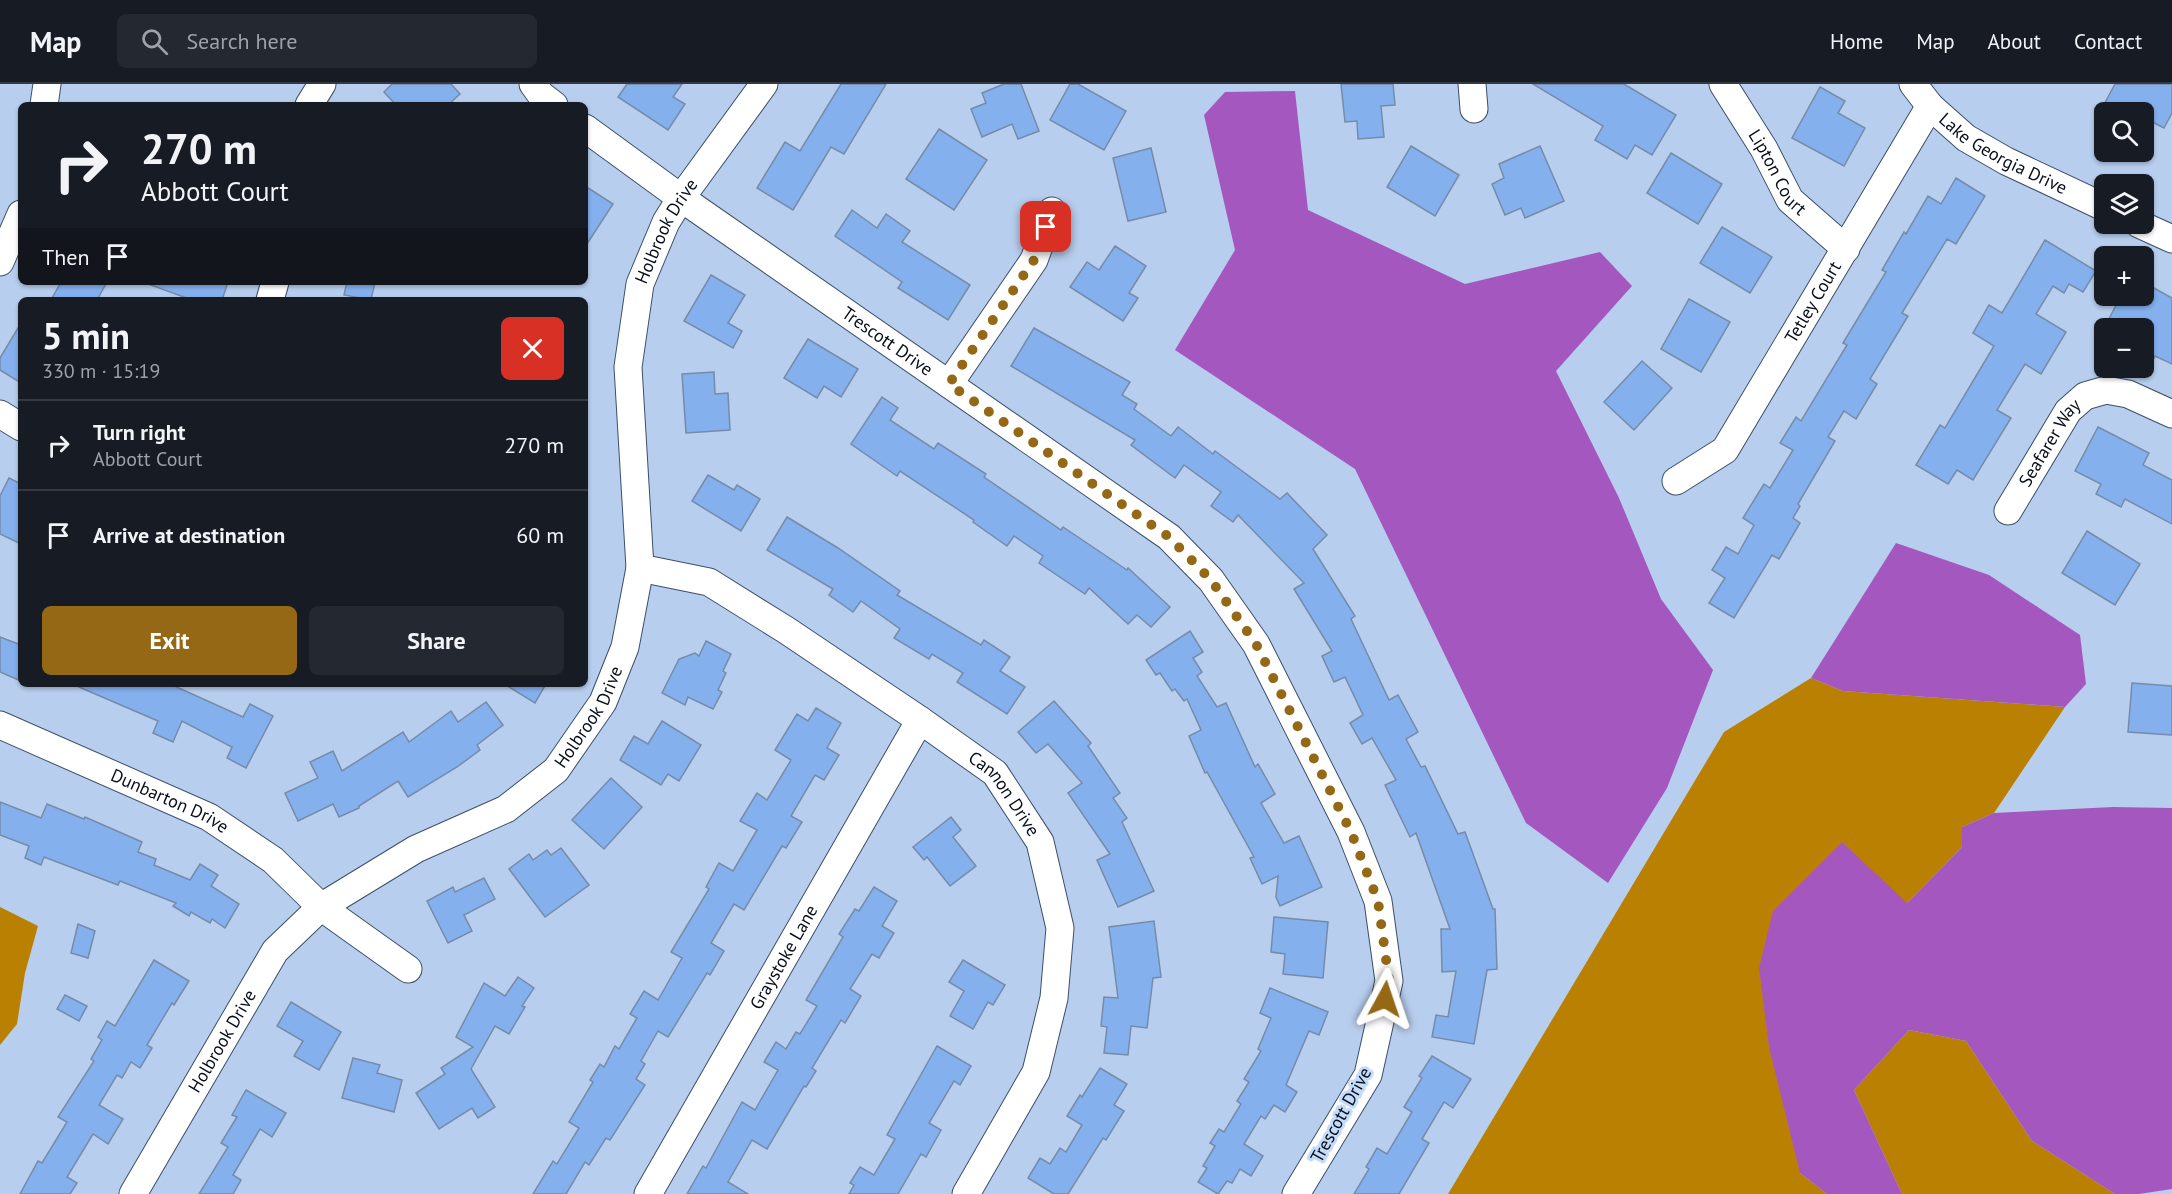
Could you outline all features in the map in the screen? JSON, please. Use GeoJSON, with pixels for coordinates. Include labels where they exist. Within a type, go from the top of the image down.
{"type":"FeatureCollection","features":[{"type":"Feature","properties":{"kind":"street"},"geometry":{"type":"LineString","coordinates":[[44,102],[47,84]]}},
{"type":"Feature","properties":{"kind":"street"},"geometry":{"type":"LineString","coordinates":[[311,102],[322,84]]}},
{"type":"Feature","properties":{"kind":"street"},"geometry":{"type":"LineString","coordinates":[[533,84],[550,102]]}},
{"type":"Feature","properties":{"kind":"street","name":"Holbrook Drive"},"geometry":{"type":"LineString","coordinates":[[133,1194],[275,951],[321,907],[416,849],[506,809],[556,770],[603,702],[624,647],[640,568],[628,367],[640,284],[666,222],[764,84]]}},
{"type":"Feature","properties":{"kind":"street","name":"Lipton Court"},"geometry":{"type":"LineString","coordinates":[[1723,84],[1764,149],[1790,200],[1846,249]]}},
{"type":"Feature","properties":{"kind":"street","name":"Lake Georgia Drive"},"geometry":{"type":"LineString","coordinates":[[1913,84],[1930,106],[1966,138],[2006,161],[2094,202]]}},
{"type":"Feature","properties":{"kind":"street","name":"Tetley Court"},"geometry":{"type":"LineString","coordinates":[[1676,481],[1725,450],[1930,106]]}},
{"type":"Feature","properties":{"kind":"street"},"geometry":{"type":"LineString","coordinates":[[588,130],[681,198]]}},
{"type":"Feature","properties":{"kind":"street","name":"Trescott Drive"},"geometry":{"type":"LineString","coordinates":[[681,198],[1169,537],[1211,580],[1256,644],[1351,832],[1378,901],[1389,981],[1368,1075],[1296,1194]]}},
{"type":"Feature","properties":{"kind":"street"},"geometry":{"type":"LineString","coordinates":[[949,384],[1034,260],[1052,211]]}},
{"type":"Feature","properties":{"kind":"street"},"geometry":{"type":"LineString","coordinates":[[0,262],[18,221]]}},
{"type":"Feature","properties":{"kind":"street"},"geometry":{"type":"LineString","coordinates":[[2154,231],[2172,239]]}},
{"type":"Feature","properties":{"kind":"street","name":"Seafarer Way"},"geometry":{"type":"LineString","coordinates":[[2008,511],[2068,411],[2085,396],[2106,390],[2128,394],[2172,414]]}},
{"type":"Feature","properties":{"kind":"street"},"geometry":{"type":"LineString","coordinates":[[0,414],[18,425]]}},
{"type":"Feature","properties":{"kind":"street","name":"Cannon Drive"},"geometry":{"type":"LineString","coordinates":[[640,568],[709,582],[786,630],[920,720],[995,773],[1040,842],[1060,928],[1054,998],[1035,1072],[966,1194]]}},
{"type":"Feature","properties":{"kind":"street","name":"Graystoke Lane"},"geometry":{"type":"LineString","coordinates":[[648,1194],[920,720]]}},
{"type":"Feature","properties":{"kind":"street","name":"Dunbarton Drive"},"geometry":{"type":"LineString","coordinates":[[0,725],[209,817],[273,860],[321,907],[408,969]]}},
{"type":"Feature","properties":{"kind":"shaded area"},"geometry":{"type":"Polygon","coordinates":[[[1295,91],[1308,210],[1465,284],[1600,252],[1632,286],[1556,371],[1619,498],[1661,599],[1713,670],[1667,788],[1608,883],[1526,823],[1355,469],[1175,350],[1235,250],[1204,115],[1225,92],[1295,91]]]}},
{"type":"Feature","properties":{"kind":"shaded area"},"geometry":{"type":"Polygon","coordinates":[[[1896,543],[1989,575],[2080,635],[2086,684],[2065,707],[1843,691],[1811,678],[1896,543]]]}},
{"type":"Feature","properties":{"kind":"shaded area"},"geometry":{"type":"Polygon","coordinates":[[[1811,678],[1843,691],[2065,707],[1994,813],[1962,827],[1962,847],[1907,903],[1800,1173],[1827,1194],[1448,1194],[1724,732],[1811,678]]]}},
{"type":"Feature","properties":{"kind":"shaded area"},"geometry":{"type":"Polygon","coordinates":[[[2113,807],[2172,808],[2172,1189],[2139,1194],[2115,1194],[2032,1141],[1966,1041],[1909,1030],[1854,1090],[1902,1194],[1827,1194],[1800,1173],[1769,1047],[1759,968],[1773,911],[1842,842],[1907,903],[1962,847],[1962,827],[1994,813],[2113,807]]]}},
{"type":"Feature","properties":{"kind":"shaded area"},"geometry":{"type":"Polygon","coordinates":[[[0,907],[38,926],[25,973],[17,1024],[0,1045],[0,907]]]}},
{"type":"Feature","properties":{"kind":"shaded area"},"geometry":{"type":"Polygon","coordinates":[[[1909,1030],[1966,1041],[2032,1141],[2115,1194],[1902,1194],[1854,1090],[1909,1030]]]}},
{"type":"Feature","properties":{"kind":"building"},"geometry":{"type":"Polygon","coordinates":[[[392,84],[451,84],[460,94],[451,102],[393,102],[384,92],[392,84]]]}},
{"type":"Feature","properties":{"kind":"building"},"geometry":{"type":"Polygon","coordinates":[[[627,84],[682,84],[673,97],[685,104],[668,130],[618,97],[627,84]]]}},
{"type":"Feature","properties":{"kind":"building"},"geometry":{"type":"Polygon","coordinates":[[[841,84],[886,84],[844,154],[831,147],[793,210],[757,188],[785,142],[800,151],[841,84]]]}},
{"type":"Feature","properties":{"kind":"building"},"geometry":{"type":"Polygon","coordinates":[[[1004,84],[1021,84],[1039,131],[1018,139],[1012,124],[982,137],[971,109],[986,103],[982,93],[1004,84]]]}},
{"type":"Feature","properties":{"kind":"building"},"geometry":{"type":"Polygon","coordinates":[[[1070,84],[1078,84],[1126,111],[1104,150],[1050,120],[1070,84]]]}},
{"type":"Feature","properties":{"kind":"building"},"geometry":{"type":"Polygon","coordinates":[[[1341,84],[1393,84],[1395,105],[1381,106],[1384,137],[1358,139],[1357,121],[1345,122],[1341,84]]]}},
{"type":"Feature","properties":{"kind":"building"},"geometry":{"type":"Polygon","coordinates":[[[1533,84],[1624,84],[1676,115],[1652,155],[1635,145],[1627,159],[1595,140],[1603,126],[1533,84]]]}},
{"type":"Feature","properties":{"kind":"building"},"geometry":{"type":"Polygon","coordinates":[[[2115,84],[2172,84],[2172,113],[2164,128],[2154,123],[2154,102],[2105,102],[2115,84]]]}},
{"type":"Feature","properties":{"kind":"building"},"geometry":{"type":"Polygon","coordinates":[[[1820,87],[1845,101],[1838,113],[1865,128],[1844,166],[1792,138],[1820,87]]]}},
{"type":"Feature","properties":{"kind":"building"},"geometry":{"type":"Polygon","coordinates":[[[939,129],[987,160],[954,210],[906,179],[939,129]]]}},
{"type":"Feature","properties":{"kind":"building"},"geometry":{"type":"Polygon","coordinates":[[[1411,146],[1459,175],[1435,216],[1387,187],[1411,146]]]}},
{"type":"Feature","properties":{"kind":"building"},"geometry":{"type":"Polygon","coordinates":[[[1540,146],[1564,201],[1525,218],[1521,208],[1505,215],[1492,184],[1504,178],[1499,164],[1540,146]]]}},
{"type":"Feature","properties":{"kind":"building"},"geometry":{"type":"Polygon","coordinates":[[[1151,148],[1166,212],[1128,221],[1113,158],[1151,148]]]}},
{"type":"Feature","properties":{"kind":"building"},"geometry":{"type":"Polygon","coordinates":[[[1671,153],[1722,184],[1698,224],[1647,193],[1671,153]]]}},
{"type":"Feature","properties":{"kind":"building"},"geometry":{"type":"Polygon","coordinates":[[[1956,178],[1985,196],[1956,244],[1947,239],[1902,313],[1908,316],[1870,379],[1877,384],[1856,419],[1844,411],[1828,437],[1835,441],[1798,504],[1800,506],[1793,518],[1800,523],[1779,559],[1772,555],[1734,618],[1709,603],[1725,578],[1712,570],[1726,547],[1738,554],[1754,525],[1743,518],[1764,484],[1770,488],[1793,450],[1780,443],[1796,417],[1801,421],[1847,345],[1843,343],[1886,272],[1882,270],[1904,232],[1906,234],[1928,196],[1941,204],[1956,178]]]}},
{"type":"Feature","properties":{"kind":"building"},"geometry":{"type":"Polygon","coordinates":[[[588,188],[613,204],[588,242],[588,188]]]}},
{"type":"Feature","properties":{"kind":"building"},"geometry":{"type":"Polygon","coordinates":[[[852,210],[877,228],[886,214],[910,231],[902,242],[970,285],[948,320],[898,288],[902,282],[835,236],[852,210]]]}},
{"type":"Feature","properties":{"kind":"building"},"geometry":{"type":"Polygon","coordinates":[[[1722,227],[1772,257],[1750,293],[1700,263],[1722,227]]]}},
{"type":"Feature","properties":{"kind":"building"},"geometry":{"type":"Polygon","coordinates":[[[2045,240],[2094,270],[2094,274],[2083,292],[2069,284],[2064,293],[2053,286],[2036,314],[2066,332],[2041,374],[2025,364],[1997,410],[2011,418],[1973,480],[1957,470],[1948,484],[1916,465],[1940,425],[1945,428],[1994,346],[1973,333],[1989,305],[2002,313],[2045,240]]]}},
{"type":"Feature","properties":{"kind":"building"},"geometry":{"type":"Polygon","coordinates":[[[1115,246],[1146,266],[1129,293],[1138,298],[1123,321],[1070,287],[1087,262],[1099,270],[1115,246]]]}},
{"type":"Feature","properties":{"kind":"building"},"geometry":{"type":"Polygon","coordinates":[[[711,275],[745,295],[728,323],[742,331],[733,348],[684,321],[711,275]]]}},
{"type":"Feature","properties":{"kind":"building"},"geometry":{"type":"Polygon","coordinates":[[[59,285],[105,285],[99,297],[53,297],[59,285]]]}},
{"type":"Feature","properties":{"kind":"building"},"geometry":{"type":"Polygon","coordinates":[[[151,285],[227,285],[223,297],[184,297],[151,285]]]}},
{"type":"Feature","properties":{"kind":"building"},"geometry":{"type":"Polygon","coordinates":[[[346,285],[374,285],[372,297],[344,295],[346,285]]]}},
{"type":"Feature","properties":{"kind":"building"},"geometry":{"type":"Polygon","coordinates":[[[2154,288],[2172,298],[2172,364],[2155,356],[2154,358],[2154,318],[2109,318],[2116,306],[2154,306],[2154,288]]]}},
{"type":"Feature","properties":{"kind":"building"},"geometry":{"type":"Polygon","coordinates":[[[1689,299],[1730,322],[1701,372],[1661,349],[1689,299]]]}},
{"type":"Feature","properties":{"kind":"building"},"geometry":{"type":"Polygon","coordinates":[[[18,328],[18,381],[0,370],[0,358],[18,328]]]}},
{"type":"Feature","properties":{"kind":"building"},"geometry":{"type":"Polygon","coordinates":[[[1034,328],[1130,382],[1122,395],[1137,404],[1134,409],[1171,436],[1178,427],[1213,454],[1215,451],[1280,499],[1287,493],[1327,535],[1313,549],[1355,616],[1351,619],[1389,700],[1398,695],[1418,732],[1406,739],[1421,767],[1425,766],[1458,834],[1465,832],[1493,909],[1495,909],[1497,969],[1487,970],[1474,1044],[1432,1037],[1436,1015],[1448,1017],[1456,971],[1442,972],[1441,929],[1450,929],[1416,833],[1410,837],[1385,785],[1396,780],[1372,738],[1362,744],[1350,723],[1363,715],[1345,677],[1334,682],[1322,656],[1332,651],[1294,589],[1304,583],[1238,515],[1233,522],[1211,506],[1221,492],[1184,465],[1175,478],[1131,445],[1135,440],[1011,366],[1034,328]]]}},
{"type":"Feature","properties":{"kind":"building"},"geometry":{"type":"Polygon","coordinates":[[[808,339],[858,369],[841,397],[824,386],[817,398],[784,378],[808,339]]]}},
{"type":"Feature","properties":{"kind":"building"},"geometry":{"type":"Polygon","coordinates":[[[1642,361],[1672,388],[1634,430],[1604,402],[1642,361]]]}},
{"type":"Feature","properties":{"kind":"building"},"geometry":{"type":"Polygon","coordinates":[[[714,372],[715,394],[728,393],[730,430],[686,433],[682,374],[714,372]]]}},
{"type":"Feature","properties":{"kind":"building"},"geometry":{"type":"Polygon","coordinates":[[[882,397],[898,408],[890,420],[934,449],[938,443],[986,474],[984,477],[1061,530],[1063,527],[1127,570],[1128,568],[1170,607],[1151,627],[1137,615],[1128,624],[1089,588],[1085,594],[1039,563],[1043,556],[1014,536],[1007,546],[973,522],[974,520],[900,471],[897,476],[851,444],[882,397]]]}},
{"type":"Feature","properties":{"kind":"building"},"geometry":{"type":"Polygon","coordinates":[[[2098,427],[2149,453],[2143,465],[2172,480],[2172,524],[2125,499],[2121,507],[2096,494],[2101,484],[2075,471],[2098,427]]]}},
{"type":"Feature","properties":{"kind":"building"},"geometry":{"type":"Polygon","coordinates":[[[708,475],[734,490],[737,485],[760,499],[741,531],[692,501],[708,475]]]}},
{"type":"Feature","properties":{"kind":"building"},"geometry":{"type":"Polygon","coordinates":[[[9,478],[18,482],[18,543],[0,534],[0,496],[9,478]]]}},
{"type":"Feature","properties":{"kind":"building"},"geometry":{"type":"Polygon","coordinates":[[[787,517],[838,548],[900,591],[897,595],[981,645],[984,640],[1010,657],[1000,671],[1025,687],[1007,714],[957,682],[963,673],[932,654],[929,659],[894,638],[900,629],[861,601],[853,612],[829,595],[833,589],[767,550],[787,517]]]}},
{"type":"Feature","properties":{"kind":"building"},"geometry":{"type":"Polygon","coordinates":[[[2087,531],[2140,564],[2115,605],[2062,573],[2087,531]]]}},
{"type":"Feature","properties":{"kind":"building"},"geometry":{"type":"Polygon","coordinates":[[[1190,631],[1203,652],[1193,658],[1202,672],[1197,676],[1217,707],[1226,703],[1255,767],[1258,764],[1275,794],[1261,803],[1284,843],[1299,836],[1322,887],[1280,906],[1276,897],[1278,876],[1262,884],[1250,858],[1254,857],[1207,772],[1205,773],[1189,736],[1201,730],[1187,699],[1184,701],[1175,689],[1172,691],[1160,673],[1156,675],[1146,660],[1190,631]]]}},
{"type":"Feature","properties":{"kind":"building"},"geometry":{"type":"Polygon","coordinates":[[[0,637],[18,644],[18,680],[0,672],[0,637]]]}},
{"type":"Feature","properties":{"kind":"building"},"geometry":{"type":"Polygon","coordinates":[[[706,641],[731,654],[718,690],[722,692],[713,709],[688,697],[685,705],[662,693],[679,659],[695,653],[699,656],[706,641]]]}},
{"type":"Feature","properties":{"kind":"building"},"geometry":{"type":"Polygon","coordinates":[[[2132,683],[2172,686],[2172,735],[2128,732],[2132,683]]]}},
{"type":"Feature","properties":{"kind":"building"},"geometry":{"type":"Polygon","coordinates":[[[79,687],[177,687],[243,717],[250,704],[273,716],[246,768],[227,758],[232,747],[182,721],[173,742],[153,733],[158,721],[79,687]]]}},
{"type":"Feature","properties":{"kind":"building"},"geometry":{"type":"Polygon","coordinates":[[[509,687],[544,687],[535,703],[509,687]]]}},
{"type":"Feature","properties":{"kind":"building"},"geometry":{"type":"Polygon","coordinates":[[[1054,701],[1091,743],[1088,746],[1120,793],[1113,798],[1127,818],[1122,822],[1154,891],[1118,907],[1097,860],[1110,854],[1068,793],[1082,783],[1048,744],[1036,753],[1018,732],[1054,701]]]}},
{"type":"Feature","properties":{"kind":"building"},"geometry":{"type":"Polygon","coordinates":[[[486,702],[503,725],[477,745],[480,750],[457,767],[408,797],[398,781],[359,808],[339,817],[333,804],[298,821],[285,793],[318,778],[310,762],[333,751],[342,771],[403,732],[409,742],[451,711],[458,722],[486,702]]]}},
{"type":"Feature","properties":{"kind":"building"},"geometry":{"type":"Polygon","coordinates":[[[816,708],[841,723],[827,748],[839,755],[824,780],[815,775],[791,816],[802,822],[786,848],[782,846],[744,910],[734,904],[711,943],[724,951],[710,975],[707,973],[668,1037],[658,1031],[641,1061],[645,1064],[636,1079],[645,1085],[610,1140],[606,1138],[589,1165],[585,1162],[566,1194],[533,1194],[553,1161],[557,1164],[579,1128],[569,1122],[593,1082],[590,1080],[600,1064],[604,1067],[615,1046],[619,1049],[637,1018],[630,1014],[644,991],[658,1000],[682,958],[671,952],[709,889],[706,887],[719,863],[733,871],[757,830],[740,821],[757,793],[767,800],[791,760],[775,750],[797,714],[808,721],[816,708]]]}},
{"type":"Feature","properties":{"kind":"building"},"geometry":{"type":"Polygon","coordinates":[[[662,721],[701,745],[679,781],[668,774],[661,785],[620,760],[634,736],[648,744],[662,721]]]}},
{"type":"Feature","properties":{"kind":"building"},"geometry":{"type":"Polygon","coordinates":[[[611,778],[642,807],[604,849],[572,820],[611,778]]]}},
{"type":"Feature","properties":{"kind":"building"},"geometry":{"type":"Polygon","coordinates":[[[0,802],[41,818],[47,804],[84,819],[85,817],[142,842],[138,852],[156,859],[154,865],[190,880],[200,864],[218,875],[211,886],[239,904],[225,928],[212,919],[210,923],[191,912],[189,916],[173,906],[176,903],[120,881],[118,885],[44,857],[41,865],[25,858],[29,846],[0,835],[0,802]]]}},
{"type":"Feature","properties":{"kind":"building"},"geometry":{"type":"Polygon","coordinates":[[[951,817],[961,830],[953,837],[976,866],[950,886],[927,857],[924,860],[913,847],[951,817]]]}},
{"type":"Feature","properties":{"kind":"building"},"geometry":{"type":"Polygon","coordinates":[[[561,848],[589,885],[545,917],[509,869],[529,854],[533,860],[547,850],[551,855],[561,848]]]}},
{"type":"Feature","properties":{"kind":"building"},"geometry":{"type":"Polygon","coordinates":[[[484,878],[495,899],[464,915],[472,931],[448,943],[427,901],[453,887],[455,892],[484,878]]]}},
{"type":"Feature","properties":{"kind":"building"},"geometry":{"type":"Polygon","coordinates":[[[874,887],[897,901],[882,926],[894,933],[879,958],[872,954],[850,989],[861,996],[845,1023],[841,1020],[812,1068],[816,1071],[806,1087],[804,1086],[767,1149],[752,1140],[728,1182],[748,1194],[687,1194],[703,1166],[706,1168],[742,1102],[755,1110],[778,1070],[764,1062],[776,1042],[786,1049],[796,1032],[800,1034],[817,1006],[806,1000],[843,937],[839,934],[855,909],[859,911],[874,887]]]}},
{"type":"Feature","properties":{"kind":"building"},"geometry":{"type":"Polygon","coordinates":[[[1274,917],[1328,922],[1323,978],[1283,974],[1285,954],[1271,952],[1274,917]]]}},
{"type":"Feature","properties":{"kind":"building"},"geometry":{"type":"Polygon","coordinates":[[[1154,921],[1161,977],[1153,978],[1147,1028],[1131,1026],[1128,1055],[1104,1053],[1107,1027],[1101,1026],[1104,997],[1118,998],[1109,927],[1154,921]]]}},
{"type":"Feature","properties":{"kind":"building"},"geometry":{"type":"Polygon","coordinates":[[[78,924],[95,931],[88,958],[71,953],[78,924]]]}},
{"type":"Feature","properties":{"kind":"building"},"geometry":{"type":"Polygon","coordinates":[[[154,960],[189,981],[174,1005],[172,1003],[147,1045],[152,1048],[140,1068],[131,1062],[122,1078],[117,1075],[99,1105],[123,1119],[108,1144],[93,1134],[67,1177],[77,1183],[70,1194],[20,1194],[38,1161],[42,1163],[67,1122],[58,1117],[94,1061],[91,1059],[102,1040],[98,1037],[107,1021],[115,1026],[154,960]]]}},
{"type":"Feature","properties":{"kind":"building"},"geometry":{"type":"Polygon","coordinates":[[[963,960],[1005,985],[993,1005],[988,1002],[973,1029],[950,1016],[964,991],[949,982],[963,960]]]}},
{"type":"Feature","properties":{"kind":"building"},"geometry":{"type":"Polygon","coordinates":[[[518,977],[534,988],[522,1006],[525,1007],[509,1034],[495,1026],[471,1069],[495,1107],[478,1118],[472,1108],[439,1129],[416,1093],[445,1074],[441,1068],[473,1047],[456,1037],[484,983],[505,996],[518,977]]]}},
{"type":"Feature","properties":{"kind":"building"},"geometry":{"type":"Polygon","coordinates":[[[1270,988],[1328,1012],[1319,1035],[1309,1031],[1286,1085],[1297,1092],[1285,1112],[1274,1105],[1265,1119],[1261,1116],[1244,1144],[1263,1156],[1251,1176],[1240,1169],[1232,1183],[1227,1181],[1218,1194],[1198,1182],[1207,1168],[1203,1166],[1215,1146],[1210,1143],[1219,1129],[1224,1132],[1241,1104],[1237,1101],[1249,1082],[1244,1079],[1261,1051],[1258,1049],[1271,1018],[1260,1013],[1270,988]]]}},
{"type":"Feature","properties":{"kind":"building"},"geometry":{"type":"Polygon","coordinates":[[[65,995],[87,1006],[79,1021],[57,1009],[65,995]]]}},
{"type":"Feature","properties":{"kind":"building"},"geometry":{"type":"Polygon","coordinates":[[[291,1002],[341,1032],[319,1070],[294,1056],[303,1041],[277,1026],[291,1002]]]}},
{"type":"Feature","properties":{"kind":"building"},"geometry":{"type":"Polygon","coordinates":[[[937,1046],[971,1066],[960,1085],[954,1081],[929,1123],[941,1130],[926,1157],[921,1154],[898,1194],[849,1194],[854,1185],[850,1183],[860,1167],[874,1175],[895,1139],[887,1135],[937,1046]]]}},
{"type":"Feature","properties":{"kind":"building"},"geometry":{"type":"Polygon","coordinates":[[[1432,1056],[1471,1079],[1453,1108],[1444,1102],[1422,1139],[1429,1143],[1399,1194],[1354,1194],[1369,1169],[1366,1167],[1377,1148],[1387,1154],[1412,1112],[1404,1107],[1422,1078],[1419,1076],[1432,1056]]]}},
{"type":"Feature","properties":{"kind":"building"},"geometry":{"type":"Polygon","coordinates":[[[353,1058],[380,1065],[377,1073],[402,1080],[394,1112],[342,1098],[353,1058]]]}},
{"type":"Feature","properties":{"kind":"building"},"geometry":{"type":"Polygon","coordinates":[[[1100,1068],[1127,1084],[1114,1105],[1124,1111],[1106,1140],[1103,1138],[1068,1194],[1054,1194],[1028,1178],[1040,1158],[1050,1164],[1060,1148],[1066,1152],[1082,1125],[1067,1116],[1100,1068]]]}},
{"type":"Feature","properties":{"kind":"building"},"geometry":{"type":"Polygon","coordinates":[[[246,1090],[286,1113],[272,1137],[260,1129],[233,1175],[241,1180],[233,1194],[199,1194],[228,1147],[221,1143],[237,1117],[232,1115],[246,1090]]]}},
{"type":"Feature","properties":{"kind":"route"},"geometry":{"type":"LineString","coordinates":[[1046,227],[1034,260],[949,384],[1169,537],[1211,580],[1256,644],[1351,832],[1378,901],[1389,981],[1385,999]]}}]}
